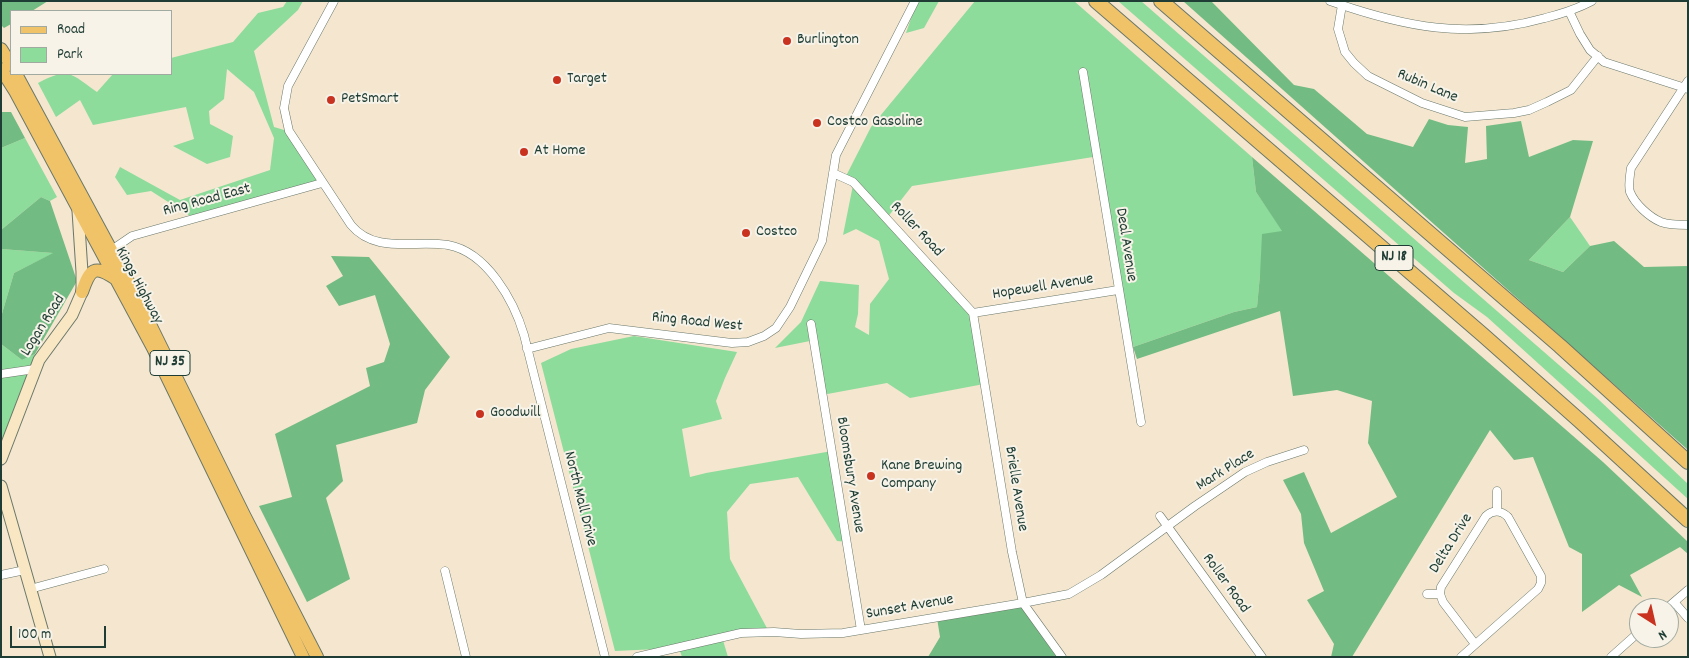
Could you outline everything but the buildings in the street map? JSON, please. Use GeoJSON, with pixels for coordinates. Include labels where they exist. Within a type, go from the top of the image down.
{"type":"FeatureCollection","features":[{"type":"Feature","properties":{"kind":"highway","name":"NJ 18"},"geometry":{"type":"LineString","coordinates":[[1096,1],[1498,348],[1688,520]]}},
{"type":"Feature","properties":{"kind":"highway","name":"NJ 18"},"geometry":{"type":"LineString","coordinates":[[1161,1],[1560,346],[1688,462]]}},
{"type":"Feature","properties":{"kind":"main road"},"geometry":{"type":"LineString","coordinates":[[1,49],[10,63]]}},
{"type":"Feature","properties":{"kind":"main road","name":"Kings Highway"},"geometry":{"type":"LineString","coordinates":[[1,69],[15,91],[76,204],[108,253],[158,338],[235,497],[316,657]]}},
{"type":"Feature","properties":{"kind":"main road","name":"Kings Highway"},"geometry":{"type":"LineString","coordinates":[[17,75],[108,253],[118,281],[153,348],[303,657]]}},
{"type":"Feature","properties":{"kind":"main road"},"geometry":{"type":"LineString","coordinates":[[82,292],[89,275],[96,270],[104,271],[118,281]]}},
{"type":"Feature","properties":{"kind":"street"},"geometry":{"type":"LineString","coordinates":[[334,1],[288,86],[284,103],[284,116],[289,131],[322,183],[357,232],[369,240],[381,243],[449,246],[473,256],[494,277],[510,299],[519,318],[527,349]]}},
{"type":"Feature","properties":{"kind":"street","name":"Ring Road West"},"geometry":{"type":"LineString","coordinates":[[527,349],[609,328],[732,343],[748,342],[764,336],[776,328],[784,318],[822,241],[836,155],[915,1]]}},
{"type":"Feature","properties":{"kind":"street"},"geometry":{"type":"LineString","coordinates":[[1330,1],[1392,20],[1426,27],[1455,29],[1492,29],[1520,25],[1569,11],[1592,1]]}},
{"type":"Feature","properties":{"kind":"street","name":"Rubin Lane"},"geometry":{"type":"LineString","coordinates":[[1342,5],[1338,29],[1345,52],[1368,76],[1422,103],[1465,117],[1514,113],[1528,110],[1547,102],[1571,90],[1598,56]]}},
{"type":"Feature","properties":{"kind":"street"},"geometry":{"type":"LineString","coordinates":[[1569,11],[1590,50],[1604,62],[1687,85],[1631,168],[1629,184],[1630,192],[1639,205],[1652,216],[1662,222],[1688,225]]}},
{"type":"Feature","properties":{"kind":"street","name":"Deal Avenue"},"geometry":{"type":"LineString","coordinates":[[1083,72],[1141,422]]}},
{"type":"Feature","properties":{"kind":"street","name":"Roller Road"},"geometry":{"type":"LineString","coordinates":[[833,174],[853,182],[973,313]]}},
{"type":"Feature","properties":{"kind":"street","name":"Ring Road East"},"geometry":{"type":"LineString","coordinates":[[108,253],[132,236],[322,183]]}},
{"type":"Feature","properties":{"kind":"street","name":"Logan Road"},"geometry":{"type":"LineString","coordinates":[[1,459],[5,438],[39,360],[72,315],[82,292],[80,234],[76,204]]}},
{"type":"Feature","properties":{"kind":"street","name":"Hopewell Avenue"},"geometry":{"type":"LineString","coordinates":[[973,313],[1118,290]]}},
{"type":"Feature","properties":{"kind":"street","name":"Brielle Avenue"},"geometry":{"type":"LineString","coordinates":[[973,313],[1012,552],[1024,603],[1062,657]]}},
{"type":"Feature","properties":{"kind":"street","name":"Bloomsbury Avenue"},"geometry":{"type":"LineString","coordinates":[[811,324],[860,630]]}},
{"type":"Feature","properties":{"kind":"street","name":"North Mall Drive"},"geometry":{"type":"LineString","coordinates":[[527,349],[605,657]]}},
{"type":"Feature","properties":{"kind":"street"},"geometry":{"type":"LineString","coordinates":[[1,374],[35,369]]}},
{"type":"Feature","properties":{"kind":"street","name":"Mark Place"},"geometry":{"type":"LineString","coordinates":[[1168,527],[1245,472],[1267,462],[1304,450]]}},
{"type":"Feature","properties":{"kind":"street"},"geometry":{"type":"LineString","coordinates":[[1,486],[50,657]]}},
{"type":"Feature","properties":{"kind":"street"},"geometry":{"type":"LineString","coordinates":[[1497,491],[1497,511]]}},
{"type":"Feature","properties":{"kind":"street","name":"Delta Drive"},"geometry":{"type":"LineString","coordinates":[[1461,657],[1476,644],[1538,589],[1541,583],[1541,576],[1508,517],[1504,513],[1497,511],[1486,516],[1441,587],[1442,602],[1476,644]]}},
{"type":"Feature","properties":{"kind":"street","name":"Roller Road"},"geometry":{"type":"LineString","coordinates":[[1160,516],[1262,657]]}},
{"type":"Feature","properties":{"kind":"street","name":"Sunset Avenue"},"geometry":{"type":"LineString","coordinates":[[637,657],[741,633],[814,634],[860,630],[1062,596],[1077,591],[1168,527]]}},
{"type":"Feature","properties":{"kind":"street"},"geometry":{"type":"LineString","coordinates":[[30,589],[104,568]]}},
{"type":"Feature","properties":{"kind":"street"},"geometry":{"type":"LineString","coordinates":[[1,575],[25,570]]}},
{"type":"Feature","properties":{"kind":"street"},"geometry":{"type":"LineString","coordinates":[[445,570],[466,657]]}},
{"type":"Feature","properties":{"kind":"street"},"geometry":{"type":"LineString","coordinates":[[1427,594],[1440,594]]}},
{"type":"Feature","properties":{"kind":"street"},"geometry":{"type":"LineString","coordinates":[[1679,608],[1688,618]]}},
{"type":"Feature","properties":{"kind":"street"},"geometry":{"type":"LineString","coordinates":[[1611,657],[1629,641]]}},
{"type":"Feature","properties":{"kind":"green space"},"geometry":{"type":"Polygon","coordinates":[[[1,1],[48,1],[34,10],[10,10],[10,25],[4,28],[1,25],[1,1]]]}},
{"type":"Feature","properties":{"kind":"green space"},"geometry":{"type":"Polygon","coordinates":[[[287,1],[303,1],[298,10],[254,51],[274,127],[291,132],[324,183],[195,219],[151,191],[127,195],[115,177],[120,167],[180,200],[270,170],[274,138],[254,92],[227,69],[224,99],[209,111],[210,124],[233,136],[230,157],[207,164],[173,146],[194,139],[186,107],[93,125],[80,100],[56,117],[38,83],[56,75],[71,75],[97,92],[112,75],[172,75],[172,58],[233,42],[258,13],[283,7],[287,1]]]}},
{"type":"Feature","properties":{"kind":"green space"},"geometry":{"type":"Polygon","coordinates":[[[917,1],[939,1],[924,28],[906,33],[917,1]]]}},
{"type":"Feature","properties":{"kind":"green space"},"geometry":{"type":"Polygon","coordinates":[[[975,1],[1074,1],[1252,157],[1256,192],[1283,231],[1260,275],[1257,307],[1234,312],[1133,347],[1093,157],[912,186],[887,218],[968,309],[984,384],[910,398],[887,383],[822,395],[815,340],[775,348],[801,322],[820,281],[859,285],[858,314],[855,327],[869,335],[870,304],[889,279],[879,241],[856,229],[843,235],[853,185],[846,176],[871,127],[975,1]]]}},
{"type":"Feature","properties":{"kind":"green space"},"geometry":{"type":"Polygon","coordinates":[[[1118,1],[1141,1],[1598,399],[1688,484],[1688,499],[1487,317],[1454,293],[1118,1]]]}},
{"type":"Feature","properties":{"kind":"green space"},"geometry":{"type":"Polygon","coordinates":[[[1183,1],[1211,1],[1294,85],[1314,89],[1367,134],[1413,147],[1429,119],[1448,125],[1468,127],[1465,163],[1487,159],[1486,126],[1521,121],[1529,157],[1573,140],[1593,141],[1570,217],[1529,260],[1563,272],[1590,246],[1614,241],[1644,267],[1688,266],[1688,450],[1183,1]]]}},
{"type":"Feature","properties":{"kind":"green space"},"geometry":{"type":"Polygon","coordinates":[[[1,112],[11,112],[25,138],[1,148],[1,112]]]}},
{"type":"Feature","properties":{"kind":"green space"},"geometry":{"type":"Polygon","coordinates":[[[25,138],[57,197],[50,201],[41,197],[1,230],[1,148],[25,138]]]}},
{"type":"Feature","properties":{"kind":"green space"},"geometry":{"type":"Polygon","coordinates":[[[1252,157],[1603,462],[1688,542],[1688,554],[1680,547],[1630,575],[1642,597],[1619,585],[1582,612],[1582,554],[1569,547],[1533,457],[1514,460],[1490,430],[1352,657],[1331,657],[1334,644],[1307,600],[1324,591],[1304,543],[1301,514],[1283,480],[1304,472],[1331,533],[1397,497],[1368,443],[1372,401],[1337,390],[1293,396],[1280,311],[1137,359],[1133,347],[1234,312],[1257,307],[1262,234],[1282,231],[1256,192],[1252,157]]]}},
{"type":"Feature","properties":{"kind":"green space"},"geometry":{"type":"Polygon","coordinates":[[[41,197],[50,201],[77,281],[35,354],[22,360],[1,344],[1,317],[14,273],[53,253],[1,249],[1,230],[41,197]]]}},
{"type":"Feature","properties":{"kind":"green space"},"geometry":{"type":"Polygon","coordinates":[[[1570,217],[1590,246],[1563,272],[1529,260],[1570,217]]]}},
{"type":"Feature","properties":{"kind":"green space"},"geometry":{"type":"Polygon","coordinates":[[[1,249],[54,253],[14,273],[1,317],[1,249]]]}},
{"type":"Feature","properties":{"kind":"green space"},"geometry":{"type":"Polygon","coordinates":[[[331,256],[369,257],[450,357],[425,390],[417,423],[336,445],[343,481],[326,498],[350,579],[307,602],[259,506],[292,497],[275,434],[370,386],[366,368],[384,362],[390,344],[375,295],[339,306],[326,286],[343,276],[331,256]]]}},
{"type":"Feature","properties":{"kind":"green space"},"geometry":{"type":"Polygon","coordinates":[[[634,336],[737,352],[716,401],[722,419],[682,429],[690,477],[832,451],[847,542],[837,541],[798,477],[750,484],[727,512],[730,559],[769,632],[722,637],[728,657],[682,657],[679,648],[615,651],[541,363],[571,349],[634,336]]]}},
{"type":"Feature","properties":{"kind":"green space"},"geometry":{"type":"Polygon","coordinates":[[[1,344],[22,360],[35,354],[41,358],[1,449],[1,344]]]}},
{"type":"Feature","properties":{"kind":"green space"},"geometry":{"type":"Polygon","coordinates":[[[1020,604],[1062,657],[928,657],[940,637],[937,618],[1020,604]]]}},
{"type":"Feature","properties":{"kind":"place","name":"Burlington"},"geometry":{"type":"Point","coordinates":[787,41]}},
{"type":"Feature","properties":{"kind":"place","name":"Target"},"geometry":{"type":"Point","coordinates":[557,80]}},
{"type":"Feature","properties":{"kind":"place","name":"PetSmart"},"geometry":{"type":"Point","coordinates":[331,100]}},
{"type":"Feature","properties":{"kind":"place","name":"Costco Gasoline"},"geometry":{"type":"Point","coordinates":[817,123]}},
{"type":"Feature","properties":{"kind":"place","name":"At Home"},"geometry":{"type":"Point","coordinates":[524,152]}},
{"type":"Feature","properties":{"kind":"place","name":"Costco"},"geometry":{"type":"Point","coordinates":[746,233]}},
{"type":"Feature","properties":{"kind":"place","name":"Goodwill"},"geometry":{"type":"Point","coordinates":[480,414]}},
{"type":"Feature","properties":{"kind":"place","name":"Kane Brewing Company"},"geometry":{"type":"Point","coordinates":[871,476]}}]}
